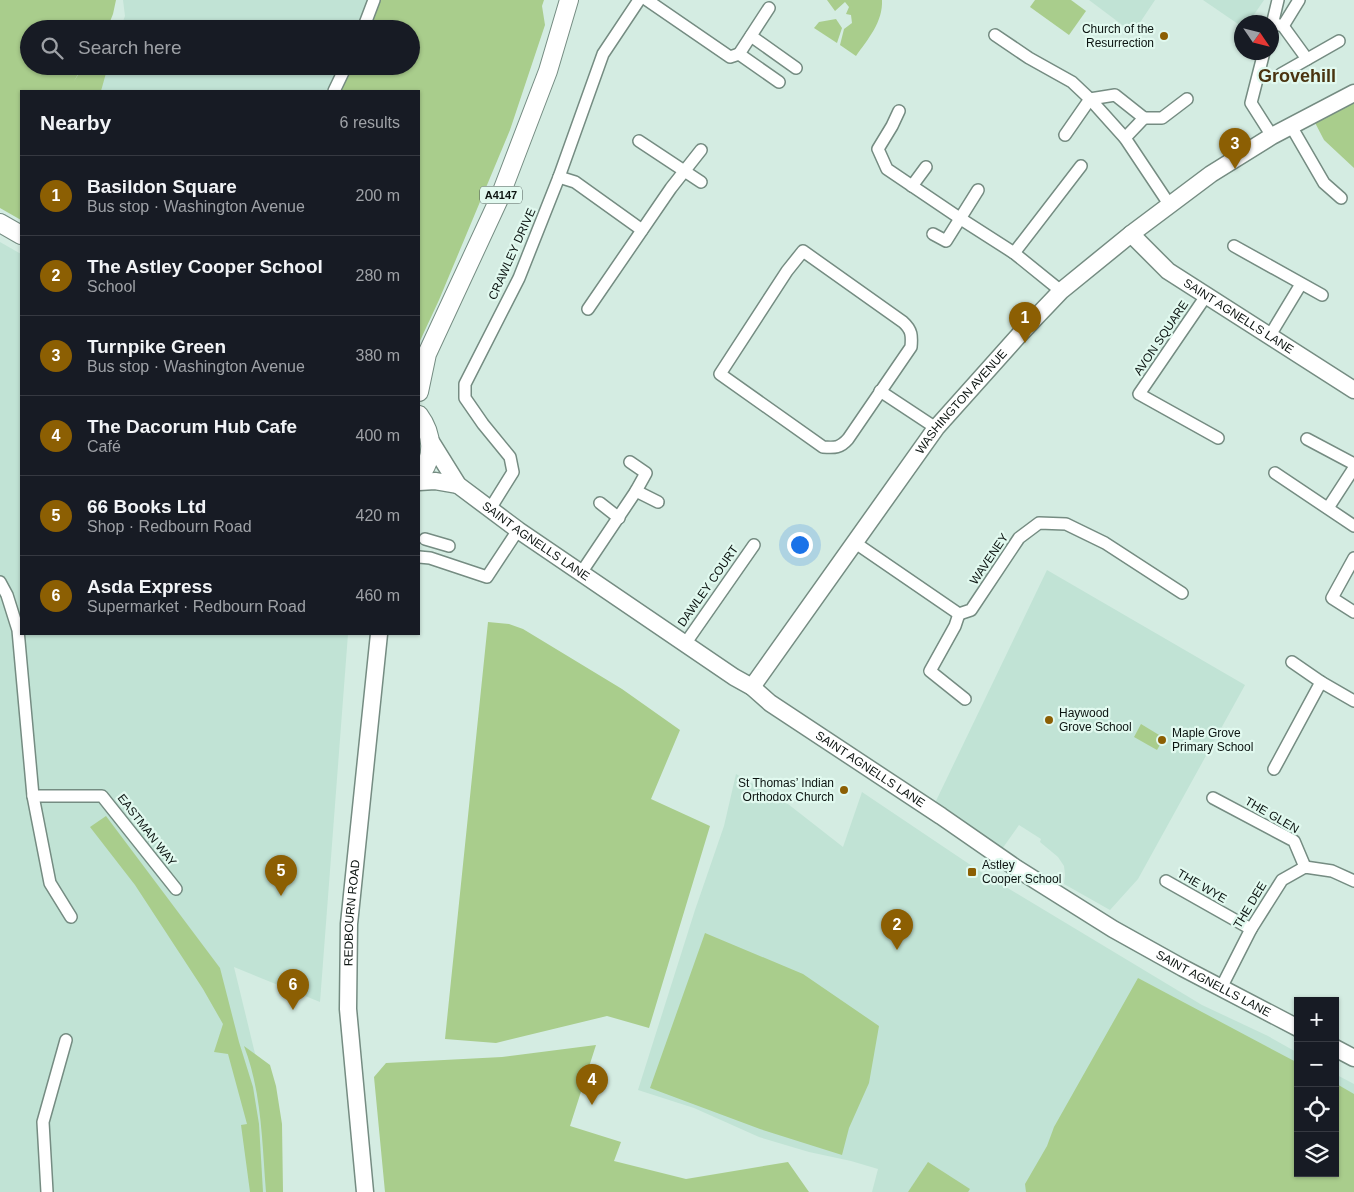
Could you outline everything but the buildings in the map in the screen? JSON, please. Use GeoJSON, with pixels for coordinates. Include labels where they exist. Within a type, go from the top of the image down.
{"type":"FeatureCollection","features":[{"type":"Feature","properties":{"kind":"main road","name":"A4147"},"geometry":{"type":"LineString","coordinates":[[420,384],[423,359],[499,199],[548,71],[568,2]]}},
{"type":"Feature","properties":{"kind":"main road"},"geometry":{"type":"LineString","coordinates":[[0,223],[20,234]]}},
{"type":"Feature","properties":{"kind":"main road"},"geometry":{"type":"LineString","coordinates":[[420,418],[430,440],[427,464],[420,474]]}},
{"type":"Feature","properties":{"kind":"street"},"geometry":{"type":"LineString","coordinates":[[367,20],[374,0]]}},
{"type":"Feature","properties":{"kind":"street","name":"CRAWLEY DRIVE"},"geometry":{"type":"LineString","coordinates":[[490,509],[513,472],[510,457],[465,398],[465,384],[519,278],[560,177],[603,54],[639,0]]}},
{"type":"Feature","properties":{"kind":"street"},"geometry":{"type":"LineString","coordinates":[[647,0],[730,57],[739,54],[769,8]]}},
{"type":"Feature","properties":{"kind":"street"},"geometry":{"type":"LineString","coordinates":[[1276,15],[1278,0]]}},
{"type":"Feature","properties":{"kind":"street"},"geometry":{"type":"LineString","coordinates":[[1279,21],[1299,0]]}},
{"type":"Feature","properties":{"kind":"street"},"geometry":{"type":"LineString","coordinates":[[1279,29],[1307,59]]}},
{"type":"Feature","properties":{"kind":"street"},"geometry":{"type":"LineString","coordinates":[[996,35],[1029,58],[1072,82],[1090,99],[1125,138],[1169,204]]}},
{"type":"Feature","properties":{"kind":"street"},"geometry":{"type":"LineString","coordinates":[[750,36],[796,68]]}},
{"type":"Feature","properties":{"kind":"street"},"geometry":{"type":"LineString","coordinates":[[1281,74],[1339,41]]}},
{"type":"Feature","properties":{"kind":"street"},"geometry":{"type":"LineString","coordinates":[[739,54],[779,82]]}},
{"type":"Feature","properties":{"kind":"street"},"geometry":{"type":"LineString","coordinates":[[1262,60],[1251,103],[1272,136]]}},
{"type":"Feature","properties":{"kind":"street"},"geometry":{"type":"LineString","coordinates":[[334,90],[342,75]]}},
{"type":"Feature","properties":{"kind":"street","name":"WASHINGTON AVENUE"},"geometry":{"type":"LineString","coordinates":[[752,687],[936,428],[1061,291],[1169,204],[1211,174],[1272,136],[1354,93]]}},
{"type":"Feature","properties":{"kind":"street"},"geometry":{"type":"LineString","coordinates":[[1064,134],[1090,99],[1115,95],[1144,118],[1162,118],[1187,99]]}},
{"type":"Feature","properties":{"kind":"street"},"geometry":{"type":"LineString","coordinates":[[899,111],[878,149],[887,168],[960,219],[1014,253],[1061,291]]}},
{"type":"Feature","properties":{"kind":"street"},"geometry":{"type":"LineString","coordinates":[[1125,138],[1144,118]]}},
{"type":"Feature","properties":{"kind":"street"},"geometry":{"type":"LineString","coordinates":[[1291,126],[1324,183],[1341,198]]}},
{"type":"Feature","properties":{"kind":"street"},"geometry":{"type":"LineString","coordinates":[[639,141],[701,182]]}},
{"type":"Feature","properties":{"kind":"street"},"geometry":{"type":"LineString","coordinates":[[588,310],[642,230],[701,150]]}},
{"type":"Feature","properties":{"kind":"street"},"geometry":{"type":"LineString","coordinates":[[1014,253],[1082,166]]}},
{"type":"Feature","properties":{"kind":"street"},"geometry":{"type":"LineString","coordinates":[[912,186],[926,167]]}},
{"type":"Feature","properties":{"kind":"street"},"geometry":{"type":"LineString","coordinates":[[560,177],[575,182],[642,230]]}},
{"type":"Feature","properties":{"kind":"street"},"geometry":{"type":"LineString","coordinates":[[933,234],[946,241],[978,190]]}},
{"type":"Feature","properties":{"kind":"street","name":"SAINT AGNELLS LANE"},"geometry":{"type":"LineString","coordinates":[[1131,234],[1168,271],[1354,390]]}},
{"type":"Feature","properties":{"kind":"street"},"geometry":{"type":"LineString","coordinates":[[1234,246],[1322,295]]}},
{"type":"Feature","properties":{"kind":"street"},"geometry":{"type":"LineString","coordinates":[[803,251],[903,322],[910,329],[912,336],[911,347],[880,391],[842,446],[835,448],[823,447],[720,374],[787,271],[803,251]]}},
{"type":"Feature","properties":{"kind":"street"},"geometry":{"type":"LineString","coordinates":[[1269,336],[1301,284]]}},
{"type":"Feature","properties":{"kind":"street","name":"AVON SQUARE"},"geometry":{"type":"LineString","coordinates":[[1206,296],[1140,394],[1218,438]]}},
{"type":"Feature","properties":{"kind":"street"},"geometry":{"type":"LineString","coordinates":[[880,391],[936,428]]}},
{"type":"Feature","properties":{"kind":"street"},"geometry":{"type":"LineString","coordinates":[[1307,439],[1354,464]]}},
{"type":"Feature","properties":{"kind":"street","name":"SAINT AGNELLS LANE"},"geometry":{"type":"LineString","coordinates":[[430,440],[458,485],[518,530],[738,680],[752,687],[770,703],[1045,886],[1113,929],[1294,1026]]}},
{"type":"Feature","properties":{"kind":"street"},"geometry":{"type":"LineString","coordinates":[[581,573],[636,492],[646,473],[630,462]]}},
{"type":"Feature","properties":{"kind":"street"},"geometry":{"type":"LineString","coordinates":[[1328,508],[1354,468]]}},
{"type":"Feature","properties":{"kind":"street"},"geometry":{"type":"LineString","coordinates":[[1275,473],[1354,526]]}},
{"type":"Feature","properties":{"kind":"street","name":"SAINT AGNELLS LANE"},"geometry":{"type":"LineString","coordinates":[[420,482],[435,481],[458,485]]}},
{"type":"Feature","properties":{"kind":"street"},"geometry":{"type":"LineString","coordinates":[[636,492],[658,502]]}},
{"type":"Feature","properties":{"kind":"street"},"geometry":{"type":"LineString","coordinates":[[600,503],[618,518]]}},
{"type":"Feature","properties":{"kind":"street","name":"WAVENEY"},"geometry":{"type":"LineString","coordinates":[[959,614],[971,610],[1019,538],[1039,523],[1066,524],[1105,543],[1182,593]]}},
{"type":"Feature","properties":{"kind":"street"},"geometry":{"type":"LineString","coordinates":[[437,542],[425,558],[487,577],[518,530]]}},
{"type":"Feature","properties":{"kind":"street"},"geometry":{"type":"LineString","coordinates":[[425,539],[449,546]]}},
{"type":"Feature","properties":{"kind":"street"},"geometry":{"type":"LineString","coordinates":[[854,542],[959,614],[956,626],[930,671],[965,699]]}},
{"type":"Feature","properties":{"kind":"street","name":"DAWLEY COURT"},"geometry":{"type":"LineString","coordinates":[[685,644],[754,545]]}},
{"type":"Feature","properties":{"kind":"street"},"geometry":{"type":"LineString","coordinates":[[1354,558],[1332,598],[1354,612]]}},
{"type":"Feature","properties":{"kind":"street"},"geometry":{"type":"LineString","coordinates":[[0,582],[7,595],[18,630],[32,796],[50,882],[71,917]]}},
{"type":"Feature","properties":{"kind":"street","name":"REDBOURN ROAD"},"geometry":{"type":"LineString","coordinates":[[365,1192],[349,1018],[349,924],[379,635]]}},
{"type":"Feature","properties":{"kind":"street"},"geometry":{"type":"LineString","coordinates":[[1292,662],[1354,701]]}},
{"type":"Feature","properties":{"kind":"street"},"geometry":{"type":"LineString","coordinates":[[1274,768],[1321,682]]}},
{"type":"Feature","properties":{"kind":"street","name":"EASTMAN WAY"},"geometry":{"type":"LineString","coordinates":[[32,796],[102,796],[176,889]]}},
{"type":"Feature","properties":{"kind":"street","name":"THE GLEN"},"geometry":{"type":"LineString","coordinates":[[1213,798],[1294,842],[1305,868]]}},
{"type":"Feature","properties":{"kind":"street"},"geometry":{"type":"LineString","coordinates":[[1305,868],[1332,871],[1354,881]]}},
{"type":"Feature","properties":{"kind":"street","name":"THE DEE"},"geometry":{"type":"LineString","coordinates":[[1221,988],[1251,929],[1282,880],[1305,868]]}},
{"type":"Feature","properties":{"kind":"street","name":"THE WYE"},"geometry":{"type":"LineString","coordinates":[[1166,881],[1251,929]]}},
{"type":"Feature","properties":{"kind":"street"},"geometry":{"type":"LineString","coordinates":[[47,1192],[43,1122],[66,1040]]}},
{"type":"Feature","properties":{"kind":"street"},"geometry":{"type":"LineString","coordinates":[[1339,1050],[1354,1058]]}},
{"type":"Feature","properties":{"kind":"shaded area"},"geometry":{"type":"Polygon","coordinates":[[[123,0],[369,0],[361,20],[123,20],[125,16],[123,0]]]}},
{"type":"Feature","properties":{"kind":"shaded area"},"geometry":{"type":"Polygon","coordinates":[[[1089,0],[1155,0],[1133,33],[1089,0]]]}},
{"type":"Feature","properties":{"kind":"shaded area"},"geometry":{"type":"Polygon","coordinates":[[[1203,0],[1264,0],[1254,15],[1234,15],[1234,21],[1203,0]]]}},
{"type":"Feature","properties":{"kind":"shaded area"},"geometry":{"type":"Polygon","coordinates":[[[104,75],[335,75],[327,90],[99,90],[104,75]]]}},
{"type":"Feature","properties":{"kind":"shaded area"},"geometry":{"type":"Polygon","coordinates":[[[0,242],[20,253],[20,635],[348,635],[320,1002],[234,967],[259,1070],[272,1192],[0,1192],[0,242]]]}},
{"type":"Feature","properties":{"kind":"shaded area"},"geometry":{"type":"Polygon","coordinates":[[[1047,570],[1245,685],[1138,879],[1110,910],[1064,884],[1064,866],[1058,857],[1040,842],[1041,839],[1019,825],[1002,849],[935,803],[1047,570]]]}},
{"type":"Feature","properties":{"kind":"shaded area"},"geometry":{"type":"Polygon","coordinates":[[[736,774],[788,804],[843,847],[862,792],[981,872],[1202,1005],[1268,1036],[1294,1051],[1294,1177],[1339,1177],[1339,1076],[1354,1084],[1354,1192],[872,1192],[878,1169],[809,1152],[759,1137],[694,1108],[638,1090],[695,910],[724,826],[736,774]]]}},
{"type":"Feature","properties":{"kind":"green space"},"geometry":{"type":"Polygon","coordinates":[[[0,0],[116,0],[111,20],[20,20],[20,75],[78,75],[74,81],[78,75],[105,75],[101,90],[20,90],[20,219],[0,208],[0,0]]]}},
{"type":"Feature","properties":{"kind":"green space"},"geometry":{"type":"Polygon","coordinates":[[[379,0],[544,0],[542,6],[545,25],[510,130],[420,341],[420,90],[340,90],[348,75],[420,75],[420,20],[372,20],[379,0]]]}},
{"type":"Feature","properties":{"kind":"green space"},"geometry":{"type":"Polygon","coordinates":[[[827,0],[882,0],[882,8],[877,23],[870,37],[856,56],[840,45],[844,29],[852,23],[851,15],[846,14],[849,7],[845,2],[835,11],[827,0]]]}},
{"type":"Feature","properties":{"kind":"green space"},"geometry":{"type":"Polygon","coordinates":[[[1035,0],[1071,0],[1086,11],[1069,35],[1030,7],[1035,0]]]}},
{"type":"Feature","properties":{"kind":"green space"},"geometry":{"type":"Polygon","coordinates":[[[836,19],[842,28],[837,43],[814,28],[819,22],[836,19]]]}},
{"type":"Feature","properties":{"kind":"green space"},"geometry":{"type":"Polygon","coordinates":[[[1354,93],[1354,168],[1324,140],[1311,115],[1354,93]]]}},
{"type":"Feature","properties":{"kind":"green space"},"geometry":{"type":"Polygon","coordinates":[[[488,622],[509,624],[523,629],[622,689],[680,730],[651,799],[710,826],[649,1028],[607,1016],[496,1043],[445,1039],[488,622]]]}},
{"type":"Feature","properties":{"kind":"green space"},"geometry":{"type":"Polygon","coordinates":[[[1141,724],[1164,738],[1157,750],[1134,737],[1141,724]]]}},
{"type":"Feature","properties":{"kind":"green space"},"geometry":{"type":"Polygon","coordinates":[[[106,816],[220,968],[253,1087],[259,1124],[263,1192],[250,1192],[241,1125],[247,1124],[228,1054],[214,1052],[223,1024],[203,989],[135,885],[90,827],[106,816]]]}},
{"type":"Feature","properties":{"kind":"green space"},"geometry":{"type":"Polygon","coordinates":[[[705,933],[803,974],[879,1026],[869,1083],[849,1128],[842,1155],[760,1129],[650,1088],[705,933]]]}},
{"type":"Feature","properties":{"kind":"green space"},"geometry":{"type":"Polygon","coordinates":[[[1138,978],[1294,1061],[1294,1177],[1339,1177],[1339,1085],[1354,1094],[1354,1192],[1026,1192],[1025,1184],[1047,1146],[1054,1127],[1138,978]]]}},
{"type":"Feature","properties":{"kind":"green space"},"geometry":{"type":"Polygon","coordinates":[[[596,1045],[570,1126],[621,1142],[614,1161],[686,1179],[788,1162],[809,1192],[385,1192],[374,1077],[386,1063],[502,1057],[596,1045]]]}},
{"type":"Feature","properties":{"kind":"green space"},"geometry":{"type":"Polygon","coordinates":[[[244,1046],[270,1065],[276,1086],[282,1124],[283,1192],[266,1192],[258,1100],[244,1046]]]}},
{"type":"Feature","properties":{"kind":"green space"},"geometry":{"type":"Polygon","coordinates":[[[928,1162],[970,1189],[968,1192],[908,1192],[928,1162]]]}},
{"type":"Feature","properties":{"kind":"place","name":"Church of the Resurrection"},"geometry":{"type":"Point","coordinates":[1164,36]}},
{"type":"Feature","properties":{"kind":"place","name":"Turnpike Green"},"geometry":{"type":"Point","coordinates":[1235,169]}},
{"type":"Feature","properties":{"kind":"place","name":"Basildon Square"},"geometry":{"type":"Point","coordinates":[1025,343]}},
{"type":"Feature","properties":{"kind":"place","name":"Haywood Grove School"},"geometry":{"type":"Point","coordinates":[1049,720]}},
{"type":"Feature","properties":{"kind":"place","name":"Maple Grove Primary School"},"geometry":{"type":"Point","coordinates":[1162,740]}},
{"type":"Feature","properties":{"kind":"place","name":"St Thomas’ Indian Orthodox Church"},"geometry":{"type":"Point","coordinates":[844,790]}},
{"type":"Feature","properties":{"kind":"place","name":"Astley Cooper School"},"geometry":{"type":"Point","coordinates":[972,872]}},
{"type":"Feature","properties":{"kind":"place","name":"66 Books Ltd"},"geometry":{"type":"Point","coordinates":[281,896]}},
{"type":"Feature","properties":{"kind":"place","name":"The Astley Cooper School"},"geometry":{"type":"Point","coordinates":[897,950]}},
{"type":"Feature","properties":{"kind":"place","name":"Asda Express"},"geometry":{"type":"Point","coordinates":[293,1010]}},
{"type":"Feature","properties":{"kind":"place","name":"The Dacorum Hub Cafe"},"geometry":{"type":"Point","coordinates":[592,1105]}},
{"type":"Feature","properties":{"kind":"district","name":"Grovehill"},"geometry":{"type":"Point","coordinates":[1297,76]}}]}
